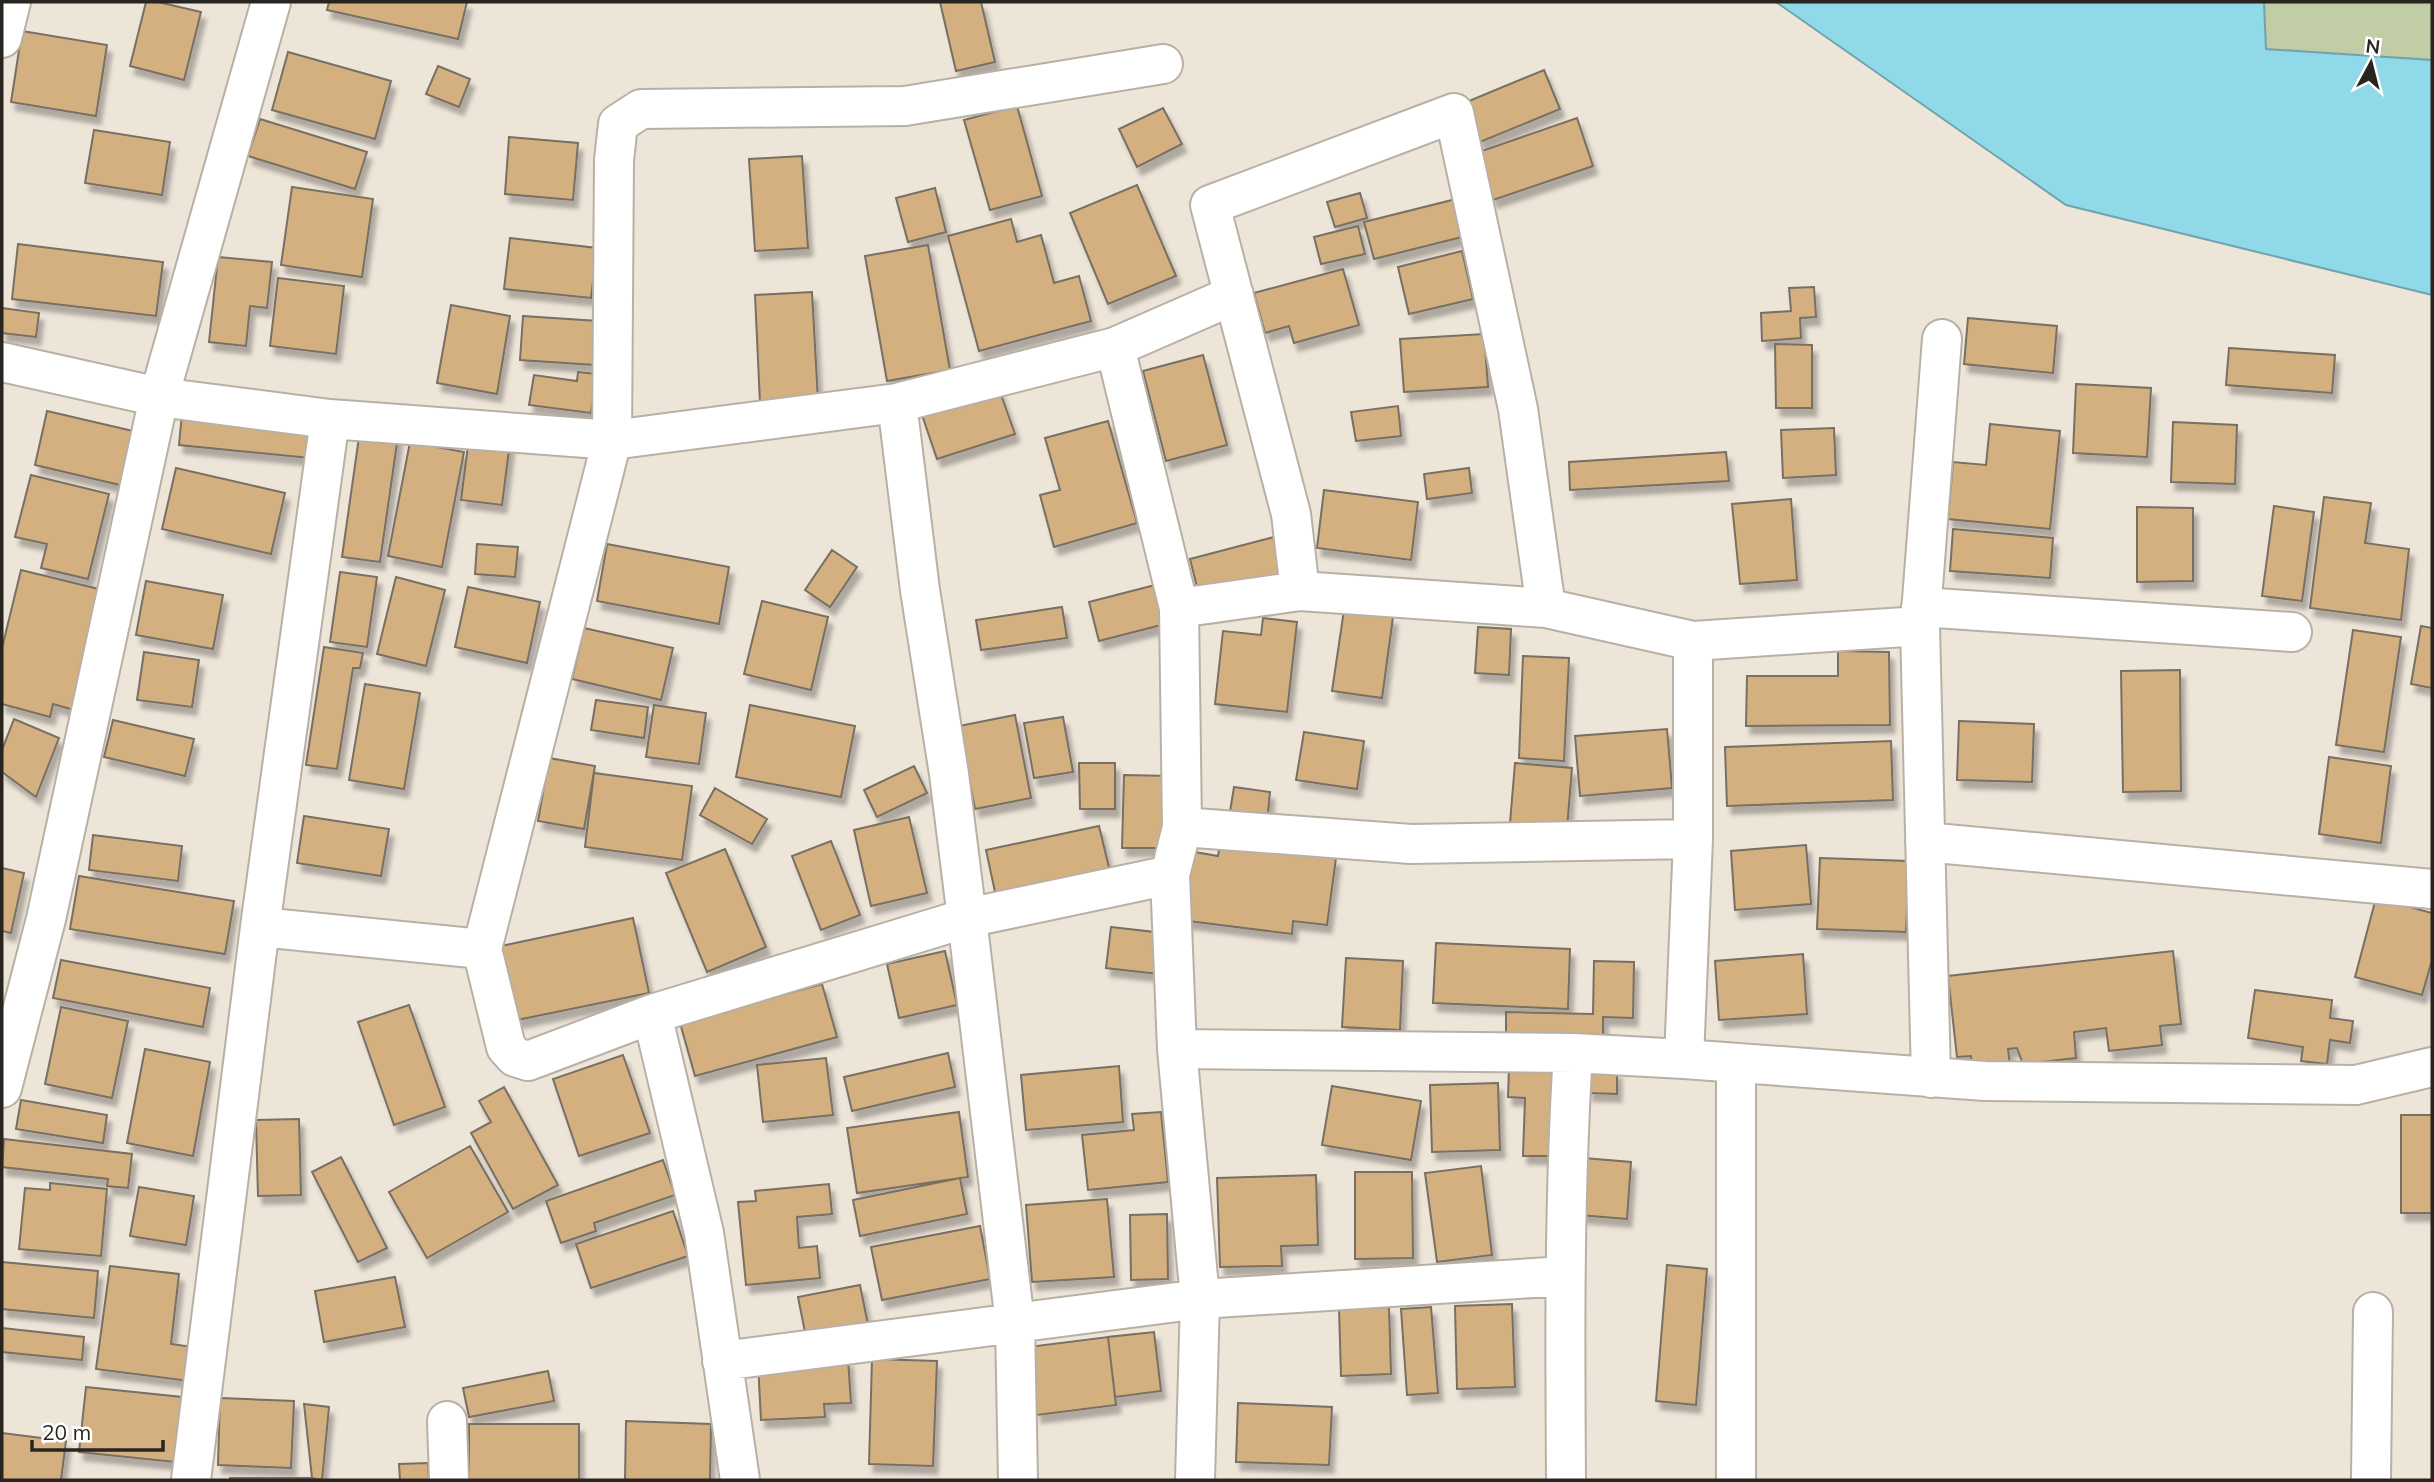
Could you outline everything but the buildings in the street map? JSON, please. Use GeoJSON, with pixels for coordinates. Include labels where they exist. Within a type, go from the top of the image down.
{"type":"FeatureCollection","features":[{"type":"Feature","properties":{"kind":"street"},"geometry":{"type":"LineString","coordinates":[[2,38],[11,2]]}},
{"type":"Feature","properties":{"kind":"street"},"geometry":{"type":"LineString","coordinates":[[2,1088],[46,919],[159,397],[271,2]]}},
{"type":"Feature","properties":{"kind":"street"},"geometry":{"type":"LineString","coordinates":[[1163,64],[905,106],[641,109],[618,124],[614,160],[612,440],[482,950],[506,1048],[515,1057],[528,1061],[652,1013],[967,918],[1170,875]]}},
{"type":"Feature","properties":{"kind":"street"},"geometry":{"type":"LineString","coordinates":[[1300,591],[1291,514],[1210,205],[1454,113],[1518,409],[1546,608]]}},
{"type":"Feature","properties":{"kind":"street"},"geometry":{"type":"LineString","coordinates":[[2,362],[159,397],[330,419],[612,440],[897,403],[1115,347],[1234,295]]}},
{"type":"Feature","properties":{"kind":"street"},"geometry":{"type":"LineString","coordinates":[[1931,1078],[1921,617],[1942,339]]}},
{"type":"Feature","properties":{"kind":"street"},"geometry":{"type":"LineString","coordinates":[[1115,347],[1179,608],[1182,827],[1170,875],[1177,1049],[1200,1298],[1195,1480]]}},
{"type":"Feature","properties":{"kind":"street"},"geometry":{"type":"LineString","coordinates":[[897,403],[920,590],[967,918],[1015,1323],[1017,1480]]}},
{"type":"Feature","properties":{"kind":"street"},"geometry":{"type":"LineString","coordinates":[[191,1480],[260,927],[330,419]]}},
{"type":"Feature","properties":{"kind":"street"},"geometry":{"type":"LineString","coordinates":[[1179,608],[1300,591],[1546,608],[1693,640],[1921,617],[2292,632]]}},
{"type":"Feature","properties":{"kind":"street"},"geometry":{"type":"LineString","coordinates":[[1684,1059],[1693,839],[1693,640]]}},
{"type":"Feature","properties":{"kind":"street"},"geometry":{"type":"LineString","coordinates":[[1182,827],[1411,844],[1693,839]]}},
{"type":"Feature","properties":{"kind":"street"},"geometry":{"type":"LineString","coordinates":[[1925,842],[2432,889]]}},
{"type":"Feature","properties":{"kind":"street"},"geometry":{"type":"LineString","coordinates":[[260,927],[482,950]]}},
{"type":"Feature","properties":{"kind":"street"},"geometry":{"type":"LineString","coordinates":[[652,1013],[704,1233],[740,1480]]}},
{"type":"Feature","properties":{"kind":"street"},"geometry":{"type":"LineString","coordinates":[[1177,1049],[1573,1054],[1684,1059],[1931,1078],[2356,1085],[2432,1067]]}},
{"type":"Feature","properties":{"kind":"street"},"geometry":{"type":"LineString","coordinates":[[1566,1480],[1565,1276],[1573,1054]]}},
{"type":"Feature","properties":{"kind":"street"},"geometry":{"type":"LineString","coordinates":[[1736,1480],[1737,1063]]}},
{"type":"Feature","properties":{"kind":"street"},"geometry":{"type":"LineString","coordinates":[[722,1360],[1200,1298],[1565,1276]]}},
{"type":"Feature","properties":{"kind":"street"},"geometry":{"type":"LineString","coordinates":[[2371,1480],[2373,1312]]}},
{"type":"Feature","properties":{"kind":"street"},"geometry":{"type":"LineString","coordinates":[[447,1421],[449,1480]]}},
{"type":"Feature","properties":{"kind":"green space"},"geometry":{"type":"Polygon","coordinates":[[[2264,2],[2432,2],[2432,60],[2266,49],[2264,2]]]}},
{"type":"Feature","properties":{"kind":"water"},"geometry":{"type":"Polygon","coordinates":[[[1776,2],[2264,2],[2266,49],[2432,60],[2432,295],[2066,205],[1776,2]]]}}]}
